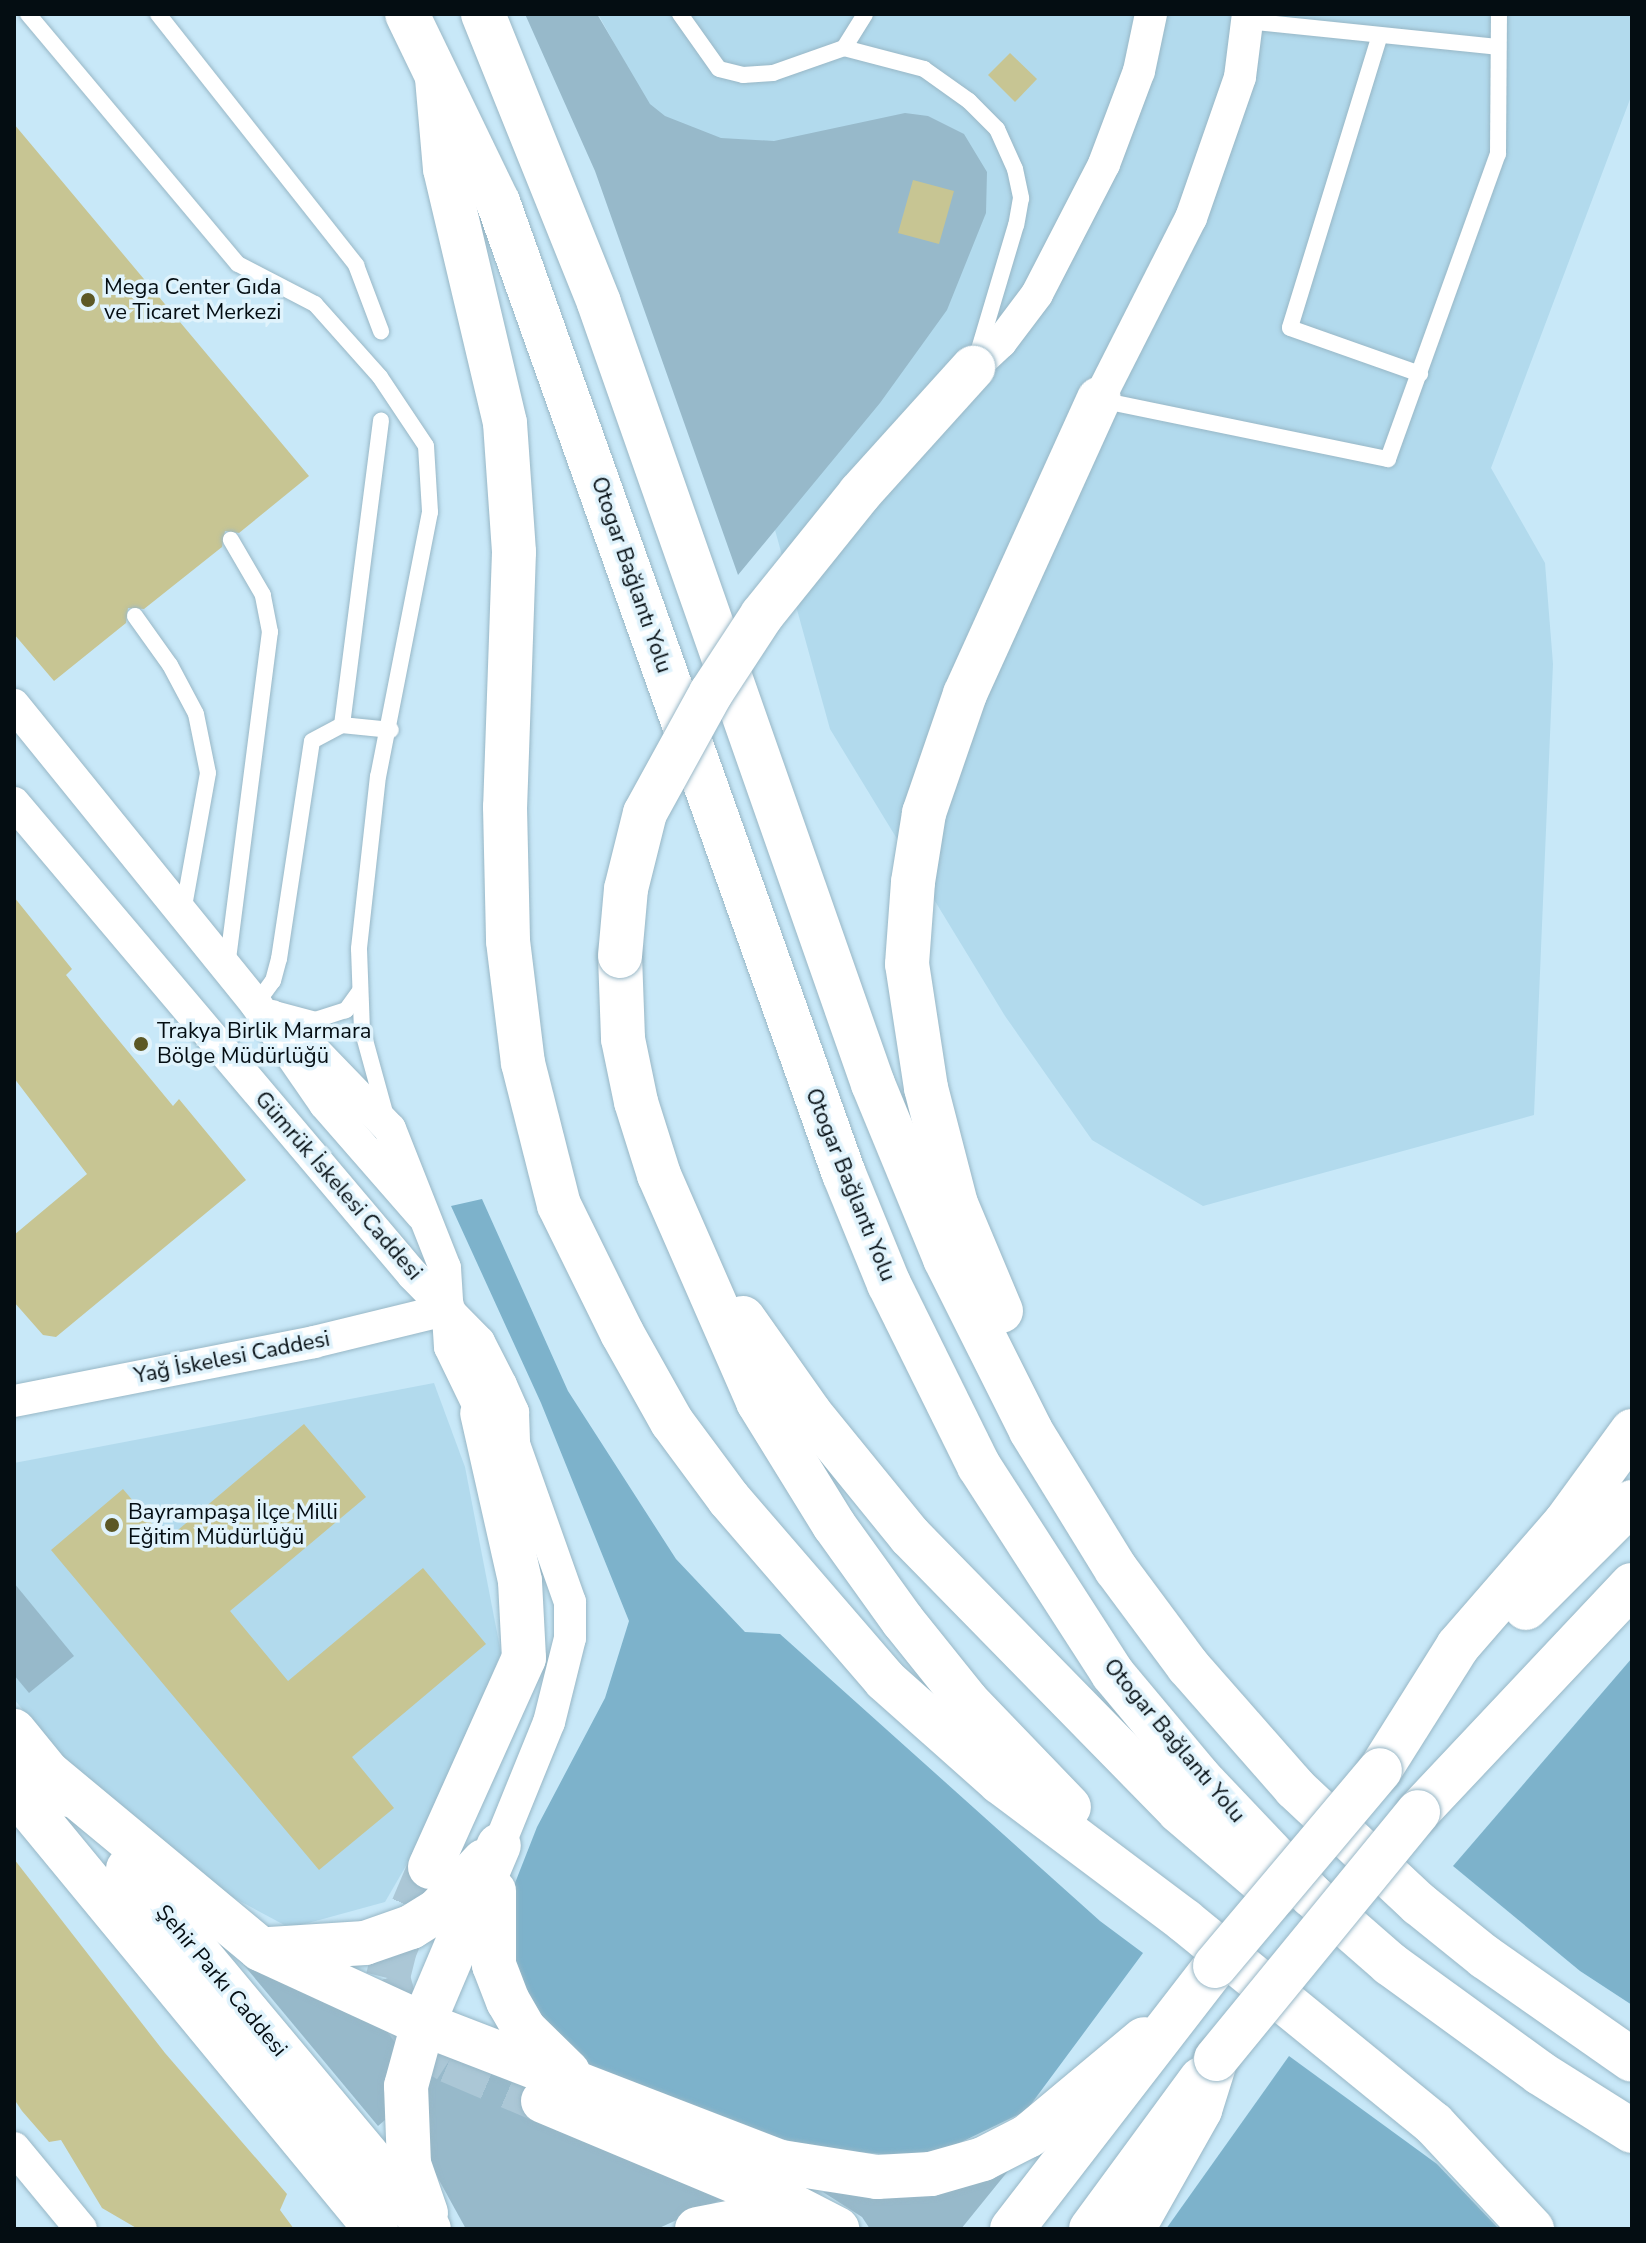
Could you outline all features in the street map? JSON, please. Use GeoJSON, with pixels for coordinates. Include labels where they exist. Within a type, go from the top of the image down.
{"type":"FeatureCollection","features":[{"type":"Feature","properties":{"kind":"main road","name":"Otogar Bağlantı Yolu"},"geometry":{"type":"LineString","coordinates":[[407,14],[498,202],[796,1049],[883,1270],[934,1382],[1014,1526],[1113,1674],[1256,1838],[1311,1895],[1390,1964],[1540,2073],[1632,2131]]}},
{"type":"Feature","properties":{"kind":"main road"},"geometry":{"type":"LineString","coordinates":[[483,14],[568,219],[873,1084],[945,1259],[1072,1505],[1142,1604],[1244,1732],[1355,1847],[1485,1957],[1632,2060]]}},
{"type":"Feature","properties":{"kind":"main road"},"geometry":{"type":"LineString","coordinates":[[437,78],[445,169],[505,423],[514,552],[505,807],[508,941],[523,1063],[559,1205],[672,1422],[790,1575],[885,1680],[977,1762],[1185,1921],[1434,2124],[1490,2178],[1532,2229]]}},
{"type":"Feature","properties":{"kind":"main road"},"geometry":{"type":"LineString","coordinates":[[973,368],[860,493],[762,615],[711,693],[645,813],[626,889],[620,956],[623,1039],[659,1175],[758,1402],[834,1525],[967,1701],[1185,1921]]}},
{"type":"Feature","properties":{"kind":"main road"},"geometry":{"type":"LineString","coordinates":[[1099,399],[965,694],[924,813],[907,964],[926,1088],[956,1204],[993,1295],[1118,1541],[1142,1604]]}},
{"type":"Feature","properties":{"kind":"main road"},"geometry":{"type":"LineString","coordinates":[[659,1175],[757,1342],[910,1536],[1179,1811],[1289,1906],[1390,1964]]}},
{"type":"Feature","properties":{"kind":"main road"},"geometry":{"type":"LineString","coordinates":[[430,1867],[524,1658],[520,1581],[482,1413]]}},
{"type":"Feature","properties":{"kind":"main road"},"geometry":{"type":"LineString","coordinates":[[1380,1770],[1458,1646],[1565,1523],[1632,1431]]}},
{"type":"Feature","properties":{"kind":"main road"},"geometry":{"type":"LineString","coordinates":[[1012,2229],[1215,1966],[1380,1770],[1533,1601],[1632,1502]]}},
{"type":"Feature","properties":{"kind":"main road"},"geometry":{"type":"LineString","coordinates":[[1101,2229],[1200,2110],[1216,2059],[1418,1812],[1632,1585]]}},
{"type":"Feature","properties":{"kind":"main road","name":"Şehir Parkı Caddesi"},"geometry":{"type":"LineString","coordinates":[[14,1731],[31,1781],[376,2229]]}},
{"type":"Feature","properties":{"kind":"main road"},"geometry":{"type":"LineString","coordinates":[[31,1781],[260,1949],[423,2024],[781,2162],[877,2177],[931,2174],[983,2159],[1028,2136],[1136,2047],[1215,1966]]}},
{"type":"Feature","properties":{"kind":"main road","name":"Şehir Parkı Caddesi"},"geometry":{"type":"LineString","coordinates":[[31,1781],[429,2229]]}},
{"type":"Feature","properties":{"kind":"main road"},"geometry":{"type":"LineString","coordinates":[[260,1949],[350,1946],[411,1927],[438,1910],[499,1845]]}},
{"type":"Feature","properties":{"kind":"main road"},"geometry":{"type":"LineString","coordinates":[[436,2229],[416,2187],[404,2128],[406,2086],[423,2024],[499,1845]]}},
{"type":"Feature","properties":{"kind":"main road"},"geometry":{"type":"LineString","coordinates":[[499,1845],[491,1931],[494,1965],[525,2030],[586,2086]]}},
{"type":"Feature","properties":{"kind":"main road"},"geometry":{"type":"LineString","coordinates":[[543,2101],[828,2224]]}},
{"type":"Feature","properties":{"kind":"main road"},"geometry":{"type":"LineString","coordinates":[[697,2229],[774,2214],[828,2224]]}},
{"type":"Feature","properties":{"kind":"street"},"geometry":{"type":"LineString","coordinates":[[973,368],[1037,294],[1104,164],[1139,71],[1151,14]]}},
{"type":"Feature","properties":{"kind":"street"},"geometry":{"type":"LineString","coordinates":[[1099,399],[1191,218],[1240,77],[1247,17]]}},
{"type":"Feature","properties":{"kind":"street"},"geometry":{"type":"LineString","coordinates":[[14,705],[256,1004],[325,1104],[422,1215]]}},
{"type":"Feature","properties":{"kind":"street","name":"Gümrük İskelesi Caddesi"},"geometry":{"type":"LineString","coordinates":[[14,803],[413,1275],[479,1342],[513,1412],[514,1444]]}},
{"type":"Feature","properties":{"kind":"street"},"geometry":{"type":"LineString","coordinates":[[256,1004],[303,1039],[390,1129],[445,1268],[450,1347],[482,1413],[514,1444],[570,1602],[570,1638],[549,1722],[499,1845]]}},
{"type":"Feature","properties":{"kind":"street","name":"Yağ İskelesi Caddesi"},"geometry":{"type":"LineString","coordinates":[[14,1401],[314,1342],[449,1309]]}},
{"type":"Feature","properties":{"kind":"street"},"geometry":{"type":"LineString","coordinates":[[14,2148],[81,2229]]}},
{"type":"Feature","properties":{"kind":"lane"},"geometry":{"type":"LineString","coordinates":[[28,14],[238,264],[315,304],[416,424],[430,467],[430,512],[369,842],[360,991],[362,1029],[390,1129]]}},
{"type":"Feature","properties":{"kind":"lane"},"geometry":{"type":"LineString","coordinates":[[158,14],[356,265],[381,331]]}},
{"type":"Feature","properties":{"kind":"lane"},"geometry":{"type":"LineString","coordinates":[[680,14],[719,69],[743,75],[813,63],[844,48],[865,14]]}},
{"type":"Feature","properties":{"kind":"lane"},"geometry":{"type":"LineString","coordinates":[[1099,399],[1388,459],[1498,154],[1499,14]]}},
{"type":"Feature","properties":{"kind":"lane"},"geometry":{"type":"LineString","coordinates":[[1247,17],[1379,38],[1497,47]]}},
{"type":"Feature","properties":{"kind":"lane"},"geometry":{"type":"LineString","coordinates":[[1379,38],[1290,328],[1420,374]]}},
{"type":"Feature","properties":{"kind":"lane"},"geometry":{"type":"LineString","coordinates":[[844,48],[924,69],[969,101],[997,129],[1015,169],[1021,198],[1016,225],[973,368]]}},
{"type":"Feature","properties":{"kind":"lane"},"geometry":{"type":"LineString","coordinates":[[342,725],[381,420]]}},
{"type":"Feature","properties":{"kind":"lane"},"geometry":{"type":"LineString","coordinates":[[227,969],[270,632],[263,595],[231,540]]}},
{"type":"Feature","properties":{"kind":"lane"},"geometry":{"type":"LineString","coordinates":[[135,616],[170,665],[196,714],[208,773],[183,912]]}},
{"type":"Feature","properties":{"kind":"lane"},"geometry":{"type":"LineString","coordinates":[[360,991],[346,1010],[316,1020],[256,1004],[273,981],[279,959],[312,741],[342,725],[391,730]]}},
{"type":"Feature","properties":{"kind":"shaded area"},"geometry":{"type":"Polygon","coordinates":[[[525,14],[597,14],[650,104],[665,116],[721,138],[774,141],[905,113],[928,116],[964,134],[987,172],[986,213],[947,310],[880,403],[738,575],[595,171],[525,14]]]}},
{"type":"Feature","properties":{"kind":"shaded area"},"geometry":{"type":"Polygon","coordinates":[[[598,14],[1632,14],[1632,94],[1491,468],[1545,563],[1553,664],[1534,1115],[1203,1206],[1092,1140],[1005,1016],[830,729],[741,407],[636,83],[598,14]]]}},
{"type":"Feature","properties":{"kind":"shaded area"},"geometry":{"type":"Polygon","coordinates":[[[482,1199],[568,1391],[676,1559],[745,1632],[780,1634],[1100,1921],[1143,1953],[1026,2111],[951,2147],[908,2156],[818,2149],[750,2130],[594,2068],[545,2030],[517,1980],[506,1939],[515,1883],[537,1827],[605,1698],[629,1621],[541,1403],[451,1206],[482,1199]]]}},
{"type":"Feature","properties":{"kind":"shaded area"},"geometry":{"type":"Polygon","coordinates":[[[434,1383],[465,1467],[501,1653],[432,1821],[385,1902],[290,1928],[223,1892],[59,1754],[14,1699],[14,1463],[434,1383]]]}},
{"type":"Feature","properties":{"kind":"shaded area"},"geometry":{"type":"Polygon","coordinates":[[[14,1583],[74,1656],[29,1693],[14,1675],[14,1583]]]}},
{"type":"Feature","properties":{"kind":"shaded area"},"geometry":{"type":"Polygon","coordinates":[[[1632,1658],[1632,2005],[1580,1971],[1453,1866],[1632,1658]]]}},
{"type":"Feature","properties":{"kind":"shaded area"},"geometry":{"type":"Polygon","coordinates":[[[228,1946],[397,2032],[385,2120],[378,2126],[228,1946]]]}},
{"type":"Feature","properties":{"kind":"shaded area"},"geometry":{"type":"Polygon","coordinates":[[[436,2045],[542,2087],[725,2198],[657,2229],[466,2229],[429,2162],[424,2105],[436,2045]]]}},
{"type":"Feature","properties":{"kind":"shaded area"},"geometry":{"type":"Polygon","coordinates":[[[1289,2056],[1437,2164],[1499,2229],[1166,2229],[1289,2056]]]}},
{"type":"Feature","properties":{"kind":"shaded area"},"geometry":{"type":"Polygon","coordinates":[[[1008,2171],[961,2229],[870,2229],[862,2217],[823,2192],[898,2191],[1008,2171]]]}},
{"type":"Feature","properties":{"kind":"building"},"geometry":{"type":"Polygon","coordinates":[[[1010,53],[1037,79],[1015,102],[988,75],[1010,53]]]}},
{"type":"Feature","properties":{"kind":"building","name":"Mega Center Gıda ve Ticaret Merkezi"},"geometry":{"type":"Polygon","coordinates":[[[14,124],[309,476],[239,533],[225,531],[222,547],[144,609],[128,608],[126,623],[54,681],[14,634],[14,124]]]}},
{"type":"Feature","properties":{"kind":"building"},"geometry":{"type":"Polygon","coordinates":[[[913,180],[954,191],[939,244],[898,233],[913,180]]]}},
{"type":"Feature","properties":{"kind":"building"},"geometry":{"type":"Polygon","coordinates":[[[14,897],[72,969],[66,975],[102,1020],[173,1106],[179,1099],[246,1180],[56,1337],[43,1335],[14,1302],[14,1235],[87,1174],[14,1078],[14,897]]]}},
{"type":"Feature","properties":{"kind":"building"},"geometry":{"type":"Polygon","coordinates":[[[304,1424],[366,1497],[230,1611],[288,1681],[423,1568],[486,1644],[352,1757],[394,1808],[319,1870],[51,1550],[123,1489],[166,1540],[304,1424]]]}},
{"type":"Feature","properties":{"kind":"building"},"geometry":{"type":"Polygon","coordinates":[[[14,1859],[165,2053],[287,2194],[280,2210],[294,2229],[138,2229],[102,2208],[61,2140],[49,2142],[22,2111],[14,2099],[14,1859]]]}},
{"type":"Feature","properties":{"kind":"tunnel"},"geometry":{"type":"LineString","coordinates":[[430,1867],[395,1949],[388,1978],[396,2006],[423,2044],[449,2061],[543,2101]]}},
{"type":"Feature","properties":{"kind":"place","name":"Mega Center Gıda ve Ticaret Merkezi"},"geometry":{"type":"Point","coordinates":[88,300]}},
{"type":"Feature","properties":{"kind":"place","name":"Trakya Birlik Marmara Bölge Müdürlüğü"},"geometry":{"type":"Point","coordinates":[141,1044]}},
{"type":"Feature","properties":{"kind":"place","name":"Bayrampaşa İlçe Milli Eğitim Müdürlüğü"},"geometry":{"type":"Point","coordinates":[112,1525]}}]}
